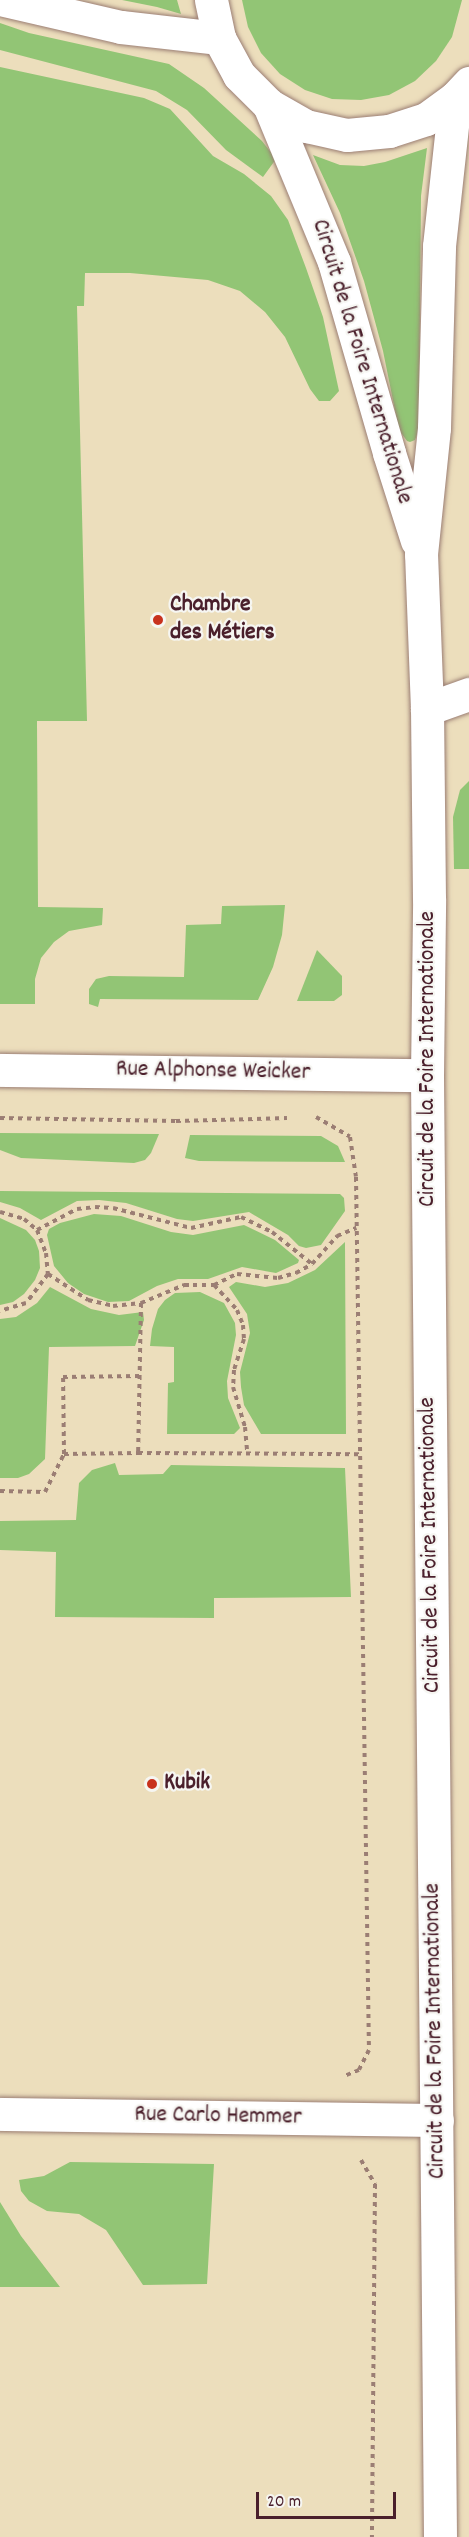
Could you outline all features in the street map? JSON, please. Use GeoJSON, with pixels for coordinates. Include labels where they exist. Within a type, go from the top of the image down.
{"type":"FeatureCollection","features":[{"type":"Feature","properties":{"kind":"street"},"geometry":{"type":"LineString","coordinates":[[4,0],[121,27],[219,38]]}},
{"type":"Feature","properties":{"kind":"street"},"geometry":{"type":"LineString","coordinates":[[211,0],[219,38],[239,75],[269,105],[306,126],[347,135],[389,131],[426,119],[462,90]]}},
{"type":"Feature","properties":{"kind":"street","name":"Circuit de la Foire Internationale"},"geometry":{"type":"LineString","coordinates":[[440,2537],[427,1075],[429,899],[427,709],[421,554],[434,428],[439,246],[462,90]]}},
{"type":"Feature","properties":{"kind":"street","name":"Circuit de la Foire Internationale"},"geometry":{"type":"LineString","coordinates":[[269,105],[334,262],[388,453],[421,554]]}},
{"type":"Feature","properties":{"kind":"street"},"geometry":{"type":"LineString","coordinates":[[427,709],[469,694]]}},
{"type":"Feature","properties":{"kind":"street"},"geometry":{"type":"LineString","coordinates":[[427,709],[469,720]]}},
{"type":"Feature","properties":{"kind":"street","name":"Rue Alphonse Weicker"},"geometry":{"type":"LineString","coordinates":[[0,1070],[427,1075]]}},
{"type":"Feature","properties":{"kind":"street","name":"Rue Carlo Hemmer"},"geometry":{"type":"LineString","coordinates":[[0,2114],[437,2120]]}},
{"type":"Feature","properties":{"kind":"path"},"geometry":{"type":"LineString","coordinates":[[305,1117],[317,1117],[350,1137],[356,1177],[369,2050],[359,2070],[337,2078]]}},
{"type":"Feature","properties":{"kind":"path"},"geometry":{"type":"LineString","coordinates":[[0,1118],[176,1121],[294,1118]]}},
{"type":"Feature","properties":{"kind":"path"},"geometry":{"type":"LineString","coordinates":[[37,1230],[77,1209],[95,1207],[114,1208],[191,1228],[241,1217],[272,1232],[312,1264]]}},
{"type":"Feature","properties":{"kind":"path"},"geometry":{"type":"LineString","coordinates":[[0,1212],[24,1219],[37,1230],[46,1253],[48,1274],[26,1303],[9,1311],[0,1311]]}},
{"type":"Feature","properties":{"kind":"path"},"geometry":{"type":"LineString","coordinates":[[48,1274],[88,1300],[113,1306],[141,1303],[184,1285],[214,1285],[237,1274],[278,1278],[296,1273],[312,1264],[337,1236],[356,1228]]}},
{"type":"Feature","properties":{"kind":"path"},"geometry":{"type":"LineString","coordinates":[[214,1285],[237,1310],[243,1325],[244,1340],[234,1370],[233,1387],[245,1427],[247,1452]]}},
{"type":"Feature","properties":{"kind":"path"},"geometry":{"type":"LineString","coordinates":[[138,1454],[141,1303]]}},
{"type":"Feature","properties":{"kind":"path"},"geometry":{"type":"LineString","coordinates":[[0,1491],[45,1492],[64,1454],[63,1377],[139,1376]]}},
{"type":"Feature","properties":{"kind":"path"},"geometry":{"type":"LineString","coordinates":[[64,1454],[247,1452],[359,1454]]}},
{"type":"Feature","properties":{"kind":"path"},"geometry":{"type":"LineString","coordinates":[[353,2158],[361,2160],[375,2184],[372,2537]]}},
{"type":"Feature","properties":{"kind":"green space"},"geometry":{"type":"Polygon","coordinates":[[[122,0],[177,0],[181,14],[157,7],[122,0]]]}},
{"type":"Feature","properties":{"kind":"green space"},"geometry":{"type":"Polygon","coordinates":[[[242,0],[462,0],[452,37],[436,61],[415,81],[389,95],[361,100],[332,99],[305,90],[280,74],[261,53],[248,27],[242,0]]]}},
{"type":"Feature","properties":{"kind":"green space"},"geometry":{"type":"Polygon","coordinates":[[[0,23],[29,33],[169,64],[204,88],[262,141],[276,159],[263,177],[226,150],[187,110],[156,91],[0,50],[0,23]]]}},
{"type":"Feature","properties":{"kind":"green space"},"geometry":{"type":"Polygon","coordinates":[[[0,67],[144,98],[170,109],[213,156],[244,174],[271,196],[288,220],[306,268],[323,317],[339,391],[330,401],[319,401],[310,389],[285,337],[265,312],[240,291],[208,280],[130,273],[85,273],[84,306],[77,306],[87,721],[37,721],[38,907],[103,908],[102,925],[69,931],[54,942],[41,958],[35,979],[35,1004],[0,1004],[0,67]]]}},
{"type":"Feature","properties":{"kind":"green space"},"geometry":{"type":"Polygon","coordinates":[[[427,148],[421,196],[419,429],[415,440],[410,442],[399,430],[383,351],[364,281],[340,213],[313,155],[340,165],[364,166],[385,162],[427,148]]]}},
{"type":"Feature","properties":{"kind":"green space"},"geometry":{"type":"Polygon","coordinates":[[[469,781],[469,869],[454,869],[453,817],[460,790],[469,781]]]}},
{"type":"Feature","properties":{"kind":"green space"},"geometry":{"type":"Polygon","coordinates":[[[285,905],[282,935],[273,967],[258,1000],[100,999],[98,1007],[89,1004],[89,989],[96,979],[109,976],[184,977],[186,925],[221,924],[222,906],[285,905]]]}},
{"type":"Feature","properties":{"kind":"green space"},"geometry":{"type":"Polygon","coordinates":[[[317,950],[342,976],[342,995],[334,1001],[297,1001],[317,950]]]}},
{"type":"Feature","properties":{"kind":"green space"},"geometry":{"type":"Polygon","coordinates":[[[0,1133],[159,1134],[151,1153],[145,1160],[134,1163],[21,1158],[0,1150],[0,1133]]]}},
{"type":"Feature","properties":{"kind":"green space"},"geometry":{"type":"Polygon","coordinates":[[[190,1135],[321,1136],[338,1146],[345,1162],[199,1161],[185,1158],[190,1135]]]}},
{"type":"Feature","properties":{"kind":"green space"},"geometry":{"type":"Polygon","coordinates":[[[0,1191],[340,1194],[344,1198],[345,1211],[321,1245],[306,1248],[299,1246],[288,1235],[249,1212],[193,1221],[177,1219],[126,1203],[99,1200],[77,1201],[41,1220],[20,1208],[0,1202],[0,1191]]]}},
{"type":"Feature","properties":{"kind":"green space"},"geometry":{"type":"Polygon","coordinates":[[[94,1214],[121,1216],[171,1232],[193,1235],[244,1225],[275,1240],[299,1260],[298,1263],[276,1273],[242,1267],[208,1279],[178,1279],[157,1286],[129,1301],[108,1302],[84,1294],[68,1283],[54,1266],[47,1235],[49,1229],[60,1223],[94,1214]]]}},
{"type":"Feature","properties":{"kind":"green space"},"geometry":{"type":"Polygon","coordinates":[[[0,1218],[26,1230],[35,1240],[39,1251],[40,1268],[35,1280],[24,1294],[13,1302],[0,1305],[0,1218]]]}},
{"type":"Feature","properties":{"kind":"green space"},"geometry":{"type":"Polygon","coordinates":[[[345,1242],[346,1434],[261,1434],[244,1405],[241,1387],[240,1372],[250,1333],[247,1314],[229,1287],[236,1282],[265,1287],[288,1283],[315,1270],[345,1242]]]}},
{"type":"Feature","properties":{"kind":"green space"},"geometry":{"type":"Polygon","coordinates":[[[50,1287],[91,1309],[119,1315],[143,1312],[144,1320],[135,1346],[49,1347],[45,1459],[29,1474],[18,1478],[0,1478],[0,1319],[16,1317],[37,1303],[50,1287]]]}},
{"type":"Feature","properties":{"kind":"green space"},"geometry":{"type":"Polygon","coordinates":[[[200,1292],[224,1303],[235,1323],[236,1335],[227,1381],[228,1398],[240,1428],[234,1434],[167,1434],[168,1383],[174,1382],[174,1347],[150,1346],[152,1329],[158,1309],[165,1300],[175,1293],[200,1292]]]}},
{"type":"Feature","properties":{"kind":"green space"},"geometry":{"type":"Polygon","coordinates":[[[115,1463],[119,1475],[163,1474],[171,1465],[345,1468],[351,1597],[214,1598],[214,1618],[55,1617],[56,1552],[0,1550],[0,1521],[76,1520],[79,1483],[92,1470],[115,1463]]]}},
{"type":"Feature","properties":{"kind":"green space"},"geometry":{"type":"Polygon","coordinates":[[[70,2162],[214,2164],[207,2284],[143,2285],[106,2230],[79,2214],[47,2211],[29,2201],[21,2191],[19,2180],[44,2176],[70,2162]]]}},
{"type":"Feature","properties":{"kind":"green space"},"geometry":{"type":"Polygon","coordinates":[[[0,2202],[21,2236],[60,2287],[0,2287],[0,2202]]]}},
{"type":"Feature","properties":{"kind":"place","name":"Chambre des Métiers"},"geometry":{"type":"Point","coordinates":[158,620]}},
{"type":"Feature","properties":{"kind":"place","name":"Kubik"},"geometry":{"type":"Point","coordinates":[152,1784]}}]}
